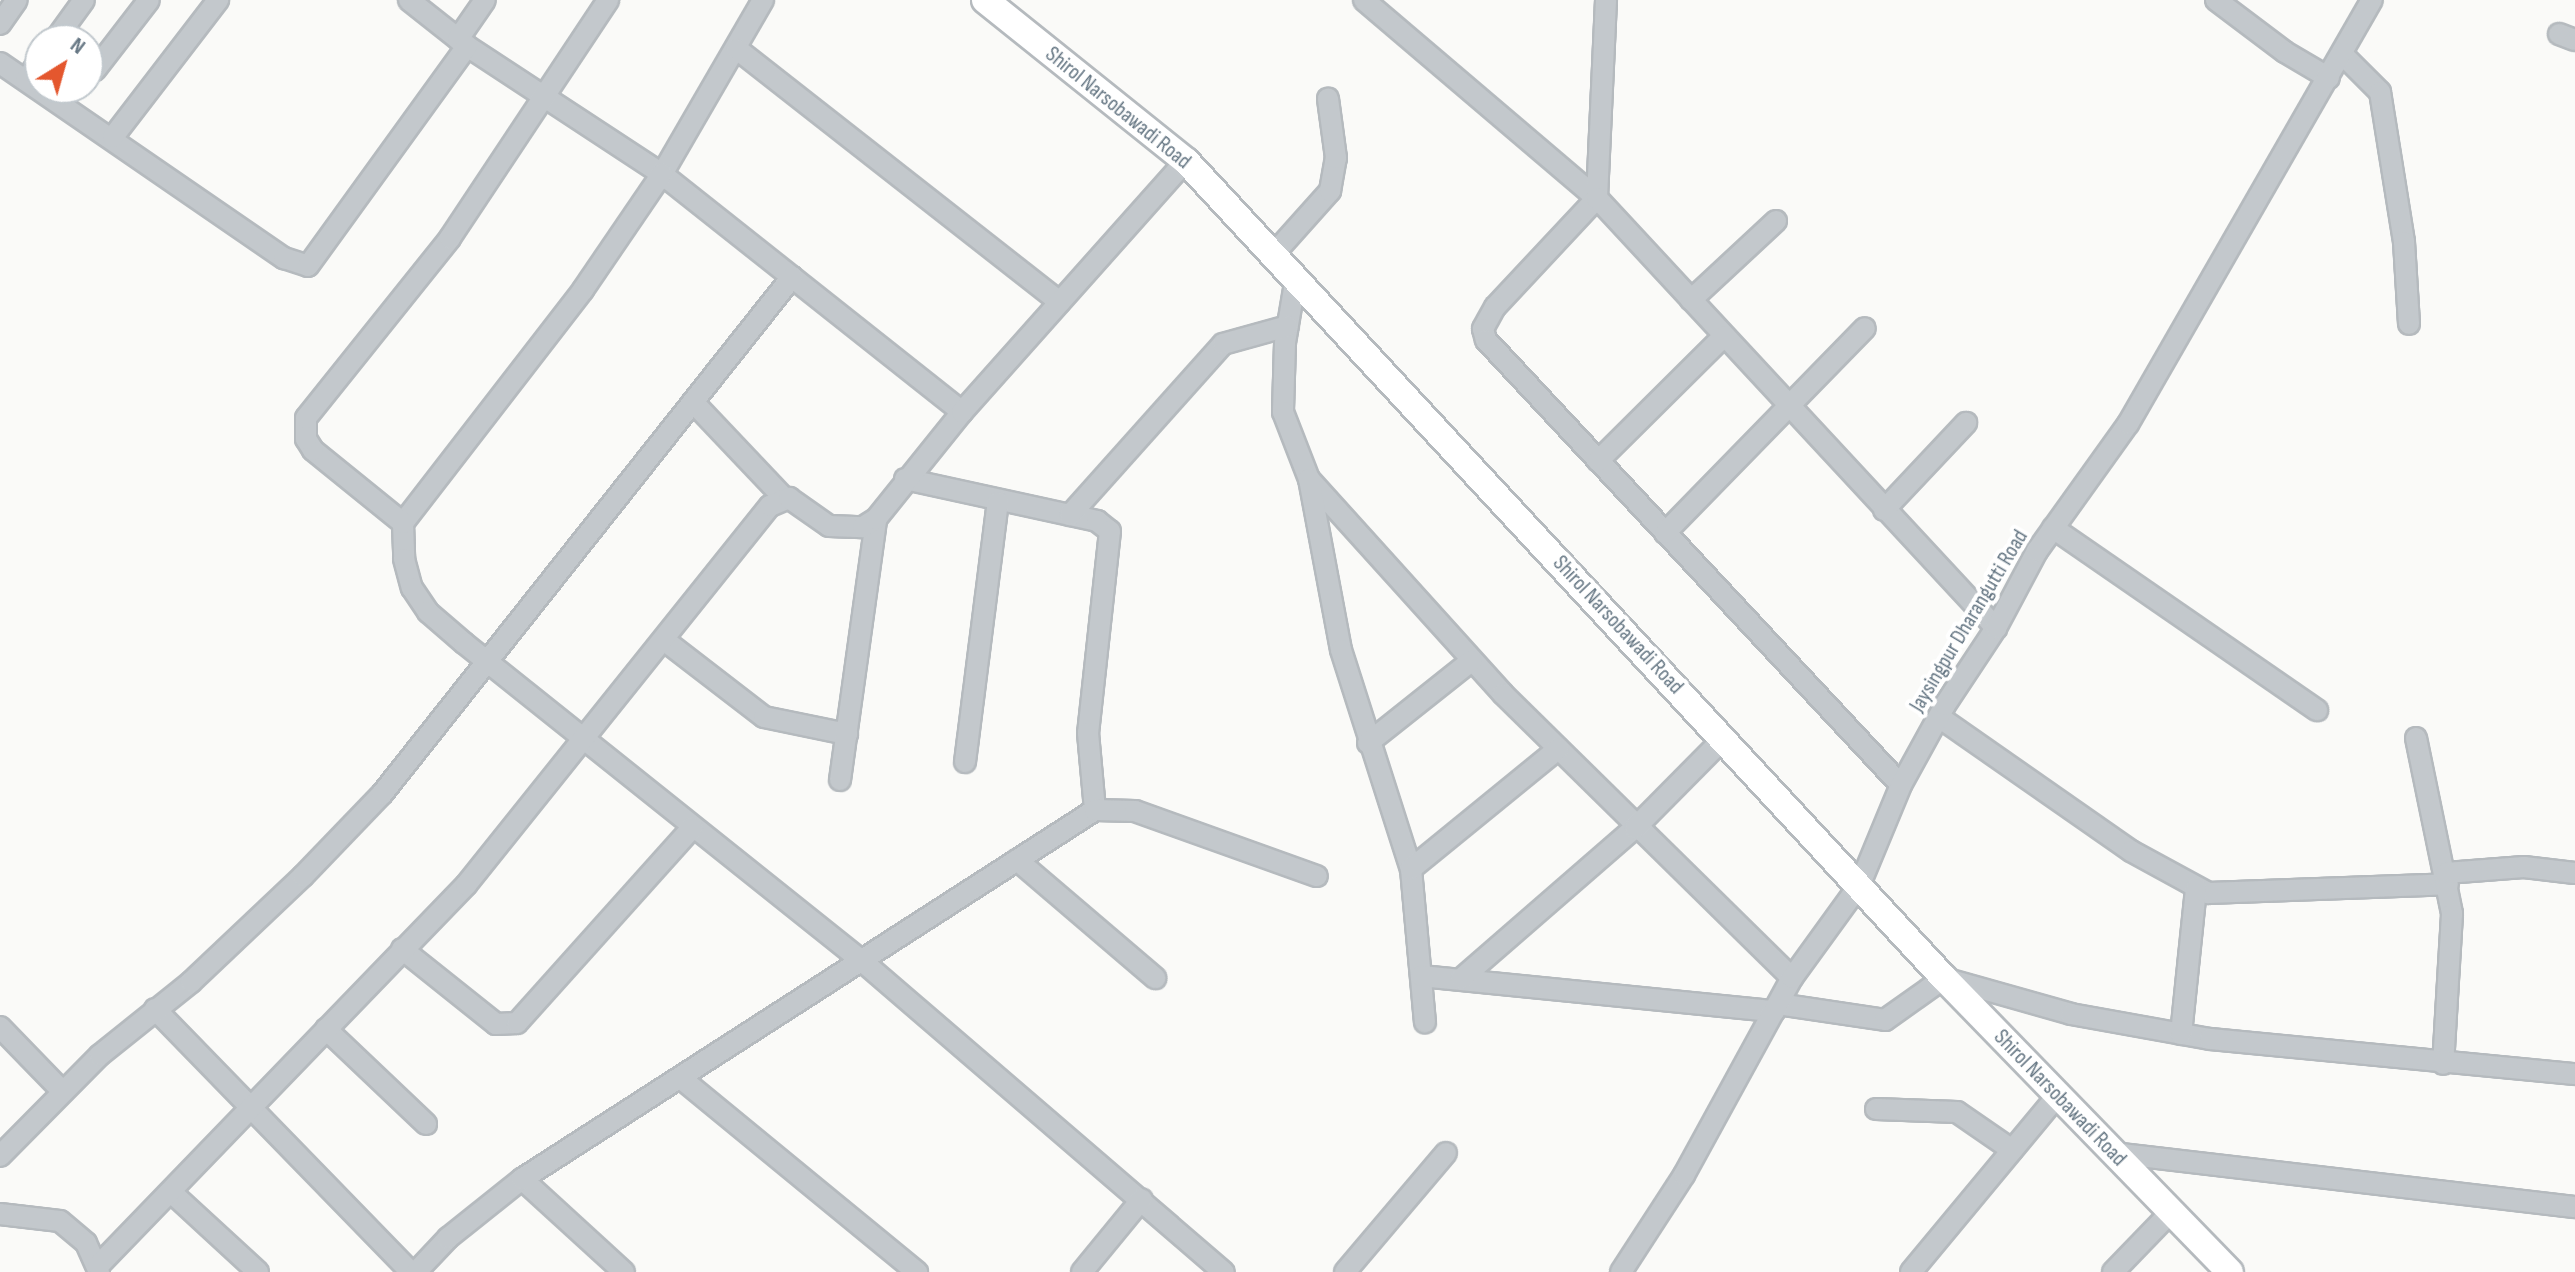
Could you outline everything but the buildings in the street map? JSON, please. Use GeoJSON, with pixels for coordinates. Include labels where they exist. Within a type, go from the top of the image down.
{"type":"FeatureCollection","features":[{"type":"Feature","properties":{"kind":"main road","name":"Shirol Narsobawadi Road"},"geometry":{"type":"LineString","coordinates":[[985,0],[1186,161],[1295,283],[1724,738],[1944,978],[2230,1272]]}},
{"type":"Feature","properties":{"kind":"street"},"geometry":{"type":"LineString","coordinates":[[0,24],[17,0]]}},
{"type":"Feature","properties":{"kind":"street"},"geometry":{"type":"LineString","coordinates":[[67,24],[84,0]]}},
{"type":"Feature","properties":{"kind":"street"},"geometry":{"type":"LineString","coordinates":[[104,58],[149,0]]}},
{"type":"Feature","properties":{"kind":"street"},"geometry":{"type":"LineString","coordinates":[[113,137],[218,0]]}},
{"type":"Feature","properties":{"kind":"street"},"geometry":{"type":"LineString","coordinates":[[409,0],[462,42],[662,174],[962,412]]}},
{"type":"Feature","properties":{"kind":"street"},"geometry":{"type":"LineString","coordinates":[[63,104],[284,258],[308,266],[462,42],[485,0]]}},
{"type":"Feature","properties":{"kind":"street"},"geometry":{"type":"LineString","coordinates":[[403,523],[313,450],[306,439],[306,418],[450,238],[608,0]]}},
{"type":"Feature","properties":{"kind":"street"},"geometry":{"type":"LineString","coordinates":[[763,0],[662,174],[583,290],[403,523],[404,559],[412,588],[428,612],[487,663],[582,742],[862,961],[1224,1272]]}},
{"type":"Feature","properties":{"kind":"street"},"geometry":{"type":"LineString","coordinates":[[1364,0],[1597,198],[1996,628]]}},
{"type":"Feature","properties":{"kind":"street"},"geometry":{"type":"LineString","coordinates":[[1606,0],[1597,198],[1495,307],[1483,329],[1486,340],[1901,785]]}},
{"type":"Feature","properties":{"kind":"street"},"geometry":{"type":"LineString","coordinates":[[2216,0],[2329,78]]}},
{"type":"Feature","properties":{"kind":"street","name":"Jaysingpur Dharangutti Road"},"geometry":{"type":"LineString","coordinates":[[1621,1272],[1684,1175],[1792,978],[1860,884],[1901,785],[1939,717],[1996,628],[2053,528],[2128,424],[2372,0]]}},
{"type":"Feature","properties":{"kind":"street"},"geometry":{"type":"LineString","coordinates":[[737,49],[1060,302]]}},
{"type":"Feature","properties":{"kind":"street"},"geometry":{"type":"LineString","coordinates":[[2342,54],[2380,92],[2404,242],[2409,324]]}},
{"type":"Feature","properties":{"kind":"street"},"geometry":{"type":"LineString","coordinates":[[0,63],[24,79]]}},
{"type":"Feature","properties":{"kind":"street"},"geometry":{"type":"LineString","coordinates":[[1271,257],[1330,191],[1336,158],[1328,99]]}},
{"type":"Feature","properties":{"kind":"street"},"geometry":{"type":"LineString","coordinates":[[693,402],[783,497],[829,526],[863,527],[876,519],[905,479],[962,412],[1186,161]]}},
{"type":"Feature","properties":{"kind":"street"},"geometry":{"type":"LineString","coordinates":[[1691,300],[1776,221]]}},
{"type":"Feature","properties":{"kind":"street"},"geometry":{"type":"LineString","coordinates":[[0,1156],[62,1091],[313,866],[440,728],[487,663],[792,277]]}},
{"type":"Feature","properties":{"kind":"street"},"geometry":{"type":"LineString","coordinates":[[1295,283],[1288,326],[1283,412],[1309,479],[1341,650],[1368,743],[1411,869],[1425,1022]]}},
{"type":"Feature","properties":{"kind":"street"},"geometry":{"type":"LineString","coordinates":[[1070,515],[1223,344],[1288,326]]}},
{"type":"Feature","properties":{"kind":"street"},"geometry":{"type":"LineString","coordinates":[[1665,533],[1790,409],[1865,328]]}},
{"type":"Feature","properties":{"kind":"street"},"geometry":{"type":"LineString","coordinates":[[1598,461],[1724,336]]}},
{"type":"Feature","properties":{"kind":"street"},"geometry":{"type":"LineString","coordinates":[[1884,510],[1966,423]]}},
{"type":"Feature","properties":{"kind":"street"},"geometry":{"type":"LineString","coordinates":[[905,479],[998,502],[1097,521],[1112,539],[1088,733],[1095,810]]}},
{"type":"Feature","properties":{"kind":"street"},"geometry":{"type":"LineString","coordinates":[[1309,479],[1471,661],[1635,828],[1792,978]]}},
{"type":"Feature","properties":{"kind":"street"},"geometry":{"type":"LineString","coordinates":[[0,1214],[60,1221],[86,1243],[98,1269],[466,885],[770,506],[783,497]]}},
{"type":"Feature","properties":{"kind":"street"},"geometry":{"type":"LineString","coordinates":[[965,762],[998,502]]}},
{"type":"Feature","properties":{"kind":"street"},"geometry":{"type":"LineString","coordinates":[[840,780],[876,519]]}},
{"type":"Feature","properties":{"kind":"street"},"geometry":{"type":"LineString","coordinates":[[2053,528],[2317,710]]}},
{"type":"Feature","properties":{"kind":"street"},"geometry":{"type":"LineString","coordinates":[[664,640],[764,717],[847,734]]}},
{"type":"Feature","properties":{"kind":"street"},"geometry":{"type":"LineString","coordinates":[[1368,743],[1471,661]]}},
{"type":"Feature","properties":{"kind":"street"},"geometry":{"type":"LineString","coordinates":[[1939,717],[2131,851],[2196,888],[2237,895],[2447,878],[2524,867],[2575,873]]}},
{"type":"Feature","properties":{"kind":"street"},"geometry":{"type":"LineString","coordinates":[[1461,979],[1635,828],[1724,738]]}},
{"type":"Feature","properties":{"kind":"street"},"geometry":{"type":"LineString","coordinates":[[2416,738],[2452,914],[2443,1064]]}},
{"type":"Feature","properties":{"kind":"street"},"geometry":{"type":"LineString","coordinates":[[1411,869],[1558,749]]}},
{"type":"Feature","properties":{"kind":"street"},"geometry":{"type":"LineString","coordinates":[[155,1009],[414,1272],[448,1238],[522,1179],[683,1080],[1095,810],[1135,811],[1317,876]]}},
{"type":"Feature","properties":{"kind":"street"},"geometry":{"type":"LineString","coordinates":[[402,949],[496,1024],[517,1023],[693,827]]}},
{"type":"Feature","properties":{"kind":"street"},"geometry":{"type":"LineString","coordinates":[[1017,860],[1155,978]]}},
{"type":"Feature","properties":{"kind":"street"},"geometry":{"type":"LineString","coordinates":[[2181,1034],[2196,888]]}},
{"type":"Feature","properties":{"kind":"street"},"geometry":{"type":"LineString","coordinates":[[1421,976],[1885,1020],[1906,1010],[1944,978],[2071,1014],[2181,1034],[2443,1064],[2575,1074]]}},
{"type":"Feature","properties":{"kind":"street"},"geometry":{"type":"LineString","coordinates":[[0,1027],[62,1091]]}},
{"type":"Feature","properties":{"kind":"street"},"geometry":{"type":"LineString","coordinates":[[326,1029],[426,1124]]}},
{"type":"Feature","properties":{"kind":"street"},"geometry":{"type":"LineString","coordinates":[[683,1080],[917,1272]]}},
{"type":"Feature","properties":{"kind":"street"},"geometry":{"type":"LineString","coordinates":[[1911,1272],[2058,1095]]}},
{"type":"Feature","properties":{"kind":"street"},"geometry":{"type":"LineString","coordinates":[[1876,1109],[1957,1112],[2012,1150]]}},
{"type":"Feature","properties":{"kind":"street"},"geometry":{"type":"LineString","coordinates":[[1345,1272],[1446,1153]]}},
{"type":"Feature","properties":{"kind":"street"},"geometry":{"type":"LineString","coordinates":[[2114,1153],[2575,1207]]}},
{"type":"Feature","properties":{"kind":"street"},"geometry":{"type":"LineString","coordinates":[[522,1179],[624,1272]]}},
{"type":"Feature","properties":{"kind":"street"},"geometry":{"type":"LineString","coordinates":[[171,1192],[258,1272]]}},
{"type":"Feature","properties":{"kind":"street"},"geometry":{"type":"LineString","coordinates":[[1082,1272],[1142,1199]]}},
{"type":"Feature","properties":{"kind":"street"},"geometry":{"type":"LineString","coordinates":[[2113,1272],[2171,1212]]}}]}
